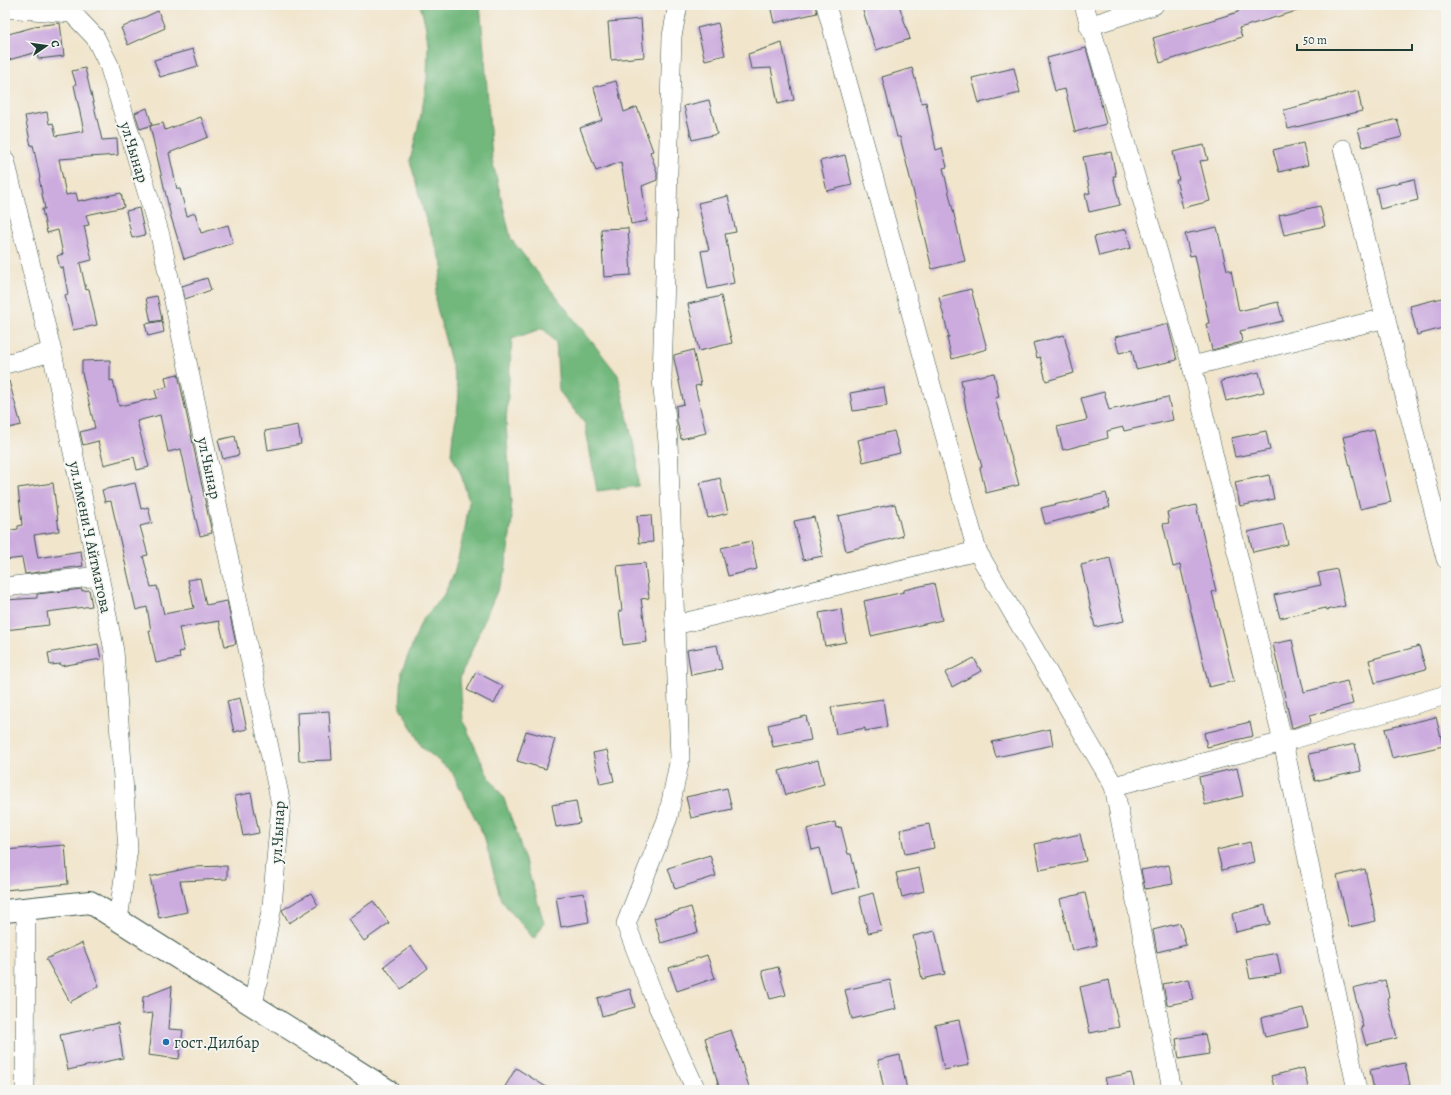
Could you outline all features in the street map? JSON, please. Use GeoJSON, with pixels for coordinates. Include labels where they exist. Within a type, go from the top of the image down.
{"type":"FeatureCollection","features":[{"type":"Feature","properties":{"kind":"street"},"geometry":{"type":"LineString","coordinates":[[678,5],[672,36],[662,378],[668,442],[680,758],[668,817],[626,924],[656,1002],[696,1090]]}},
{"type":"Feature","properties":{"kind":"street"},"geometry":{"type":"LineString","coordinates":[[826,5],[978,551],[1114,786],[1172,1090]]}},
{"type":"Feature","properties":{"kind":"street"},"geometry":{"type":"LineString","coordinates":[[1084,5],[1089,26],[1192,366],[1283,742],[1357,1090]]}},
{"type":"Feature","properties":{"kind":"street"},"geometry":{"type":"LineString","coordinates":[[1089,26],[1154,5]]}},
{"type":"Feature","properties":{"kind":"street","name":"ул.Чынар"},"geometry":{"type":"LineString","coordinates":[[5,8],[72,13],[95,37],[109,65],[160,235],[281,804],[272,906],[253,1005]]}},
{"type":"Feature","properties":{"kind":"street"},"geometry":{"type":"LineString","coordinates":[[1344,149],[1446,559]]}},
{"type":"Feature","properties":{"kind":"street","name":"ул.имени.Ч Айтматова"},"geometry":{"type":"LineString","coordinates":[[5,160],[52,352],[114,651],[128,849],[118,920]]}},
{"type":"Feature","properties":{"kind":"street"},"geometry":{"type":"LineString","coordinates":[[1192,366],[1386,318]]}},
{"type":"Feature","properties":{"kind":"street"},"geometry":{"type":"LineString","coordinates":[[5,364],[52,352]]}},
{"type":"Feature","properties":{"kind":"street"},"geometry":{"type":"LineString","coordinates":[[675,625],[978,551]]}},
{"type":"Feature","properties":{"kind":"street"},"geometry":{"type":"LineString","coordinates":[[5,586],[99,576]]}},
{"type":"Feature","properties":{"kind":"street"},"geometry":{"type":"LineString","coordinates":[[1114,786],[1283,742],[1446,695]]}},
{"type":"Feature","properties":{"kind":"street"},"geometry":{"type":"LineString","coordinates":[[26,1090],[15,910],[90,902],[387,1090]]}},
{"type":"Feature","properties":{"kind":"green space"},"geometry":{"type":"Polygon","coordinates":[[[420,5],[480,5],[492,159],[511,239],[618,375],[637,460],[638,486],[597,491],[585,424],[559,391],[556,343],[543,328],[512,339],[506,422],[512,520],[505,572],[460,678],[463,720],[487,774],[504,799],[517,834],[544,923],[534,939],[501,900],[484,836],[452,772],[422,747],[400,707],[402,671],[422,620],[443,596],[454,574],[465,529],[469,502],[461,474],[451,454],[459,393],[436,304],[436,292],[443,266],[425,217],[410,161],[422,110],[427,79],[428,43],[420,5]]]}},
{"type":"Feature","properties":{"kind":"building"},"geometry":{"type":"Polygon","coordinates":[[[770,5],[815,5],[817,13],[774,23],[770,5]]]}},
{"type":"Feature","properties":{"kind":"building"},"geometry":{"type":"Polygon","coordinates":[[[861,5],[899,5],[910,39],[876,50],[861,5]]]}},
{"type":"Feature","properties":{"kind":"building"},"geometry":{"type":"Polygon","coordinates":[[[1253,5],[1306,5],[1307,8],[1239,28],[1242,37],[1160,63],[1153,38],[1238,12],[1238,10],[1253,5]]]}},
{"type":"Feature","properties":{"kind":"building"},"geometry":{"type":"Polygon","coordinates":[[[158,11],[165,28],[128,45],[121,28],[158,11]]]}},
{"type":"Feature","properties":{"kind":"building"},"geometry":{"type":"Polygon","coordinates":[[[641,19],[644,57],[611,60],[608,22],[641,19]]]}},
{"type":"Feature","properties":{"kind":"building"},"geometry":{"type":"Polygon","coordinates":[[[60,23],[64,56],[38,59],[37,52],[5,61],[5,35],[34,26],[60,23]]]}},
{"type":"Feature","properties":{"kind":"building"},"geometry":{"type":"Polygon","coordinates":[[[718,23],[725,55],[705,60],[697,28],[718,23]]]}},
{"type":"Feature","properties":{"kind":"building"},"geometry":{"type":"Polygon","coordinates":[[[782,43],[794,100],[778,104],[771,68],[751,69],[748,54],[782,43]]]}},
{"type":"Feature","properties":{"kind":"building"},"geometry":{"type":"Polygon","coordinates":[[[1086,48],[1106,124],[1075,132],[1065,89],[1055,91],[1047,58],[1086,48]]]}},
{"type":"Feature","properties":{"kind":"building"},"geometry":{"type":"Polygon","coordinates":[[[193,49],[198,66],[160,77],[154,60],[193,49]]]}},
{"type":"Feature","properties":{"kind":"building"},"geometry":{"type":"Polygon","coordinates":[[[85,68],[102,140],[117,139],[118,155],[59,159],[66,195],[76,193],[78,201],[83,201],[121,193],[124,207],[86,215],[89,225],[84,226],[92,260],[80,263],[86,290],[89,289],[97,325],[73,330],[65,295],[68,294],[63,267],[60,268],[57,256],[63,254],[58,230],[47,233],[42,209],[45,209],[40,178],[33,145],[31,146],[25,116],[47,112],[49,124],[53,123],[56,136],[84,131],[74,85],[76,84],[72,71],[85,68]]]}},
{"type":"Feature","properties":{"kind":"building"},"geometry":{"type":"Polygon","coordinates":[[[912,68],[922,103],[926,102],[936,150],[942,148],[947,167],[943,168],[965,261],[932,269],[900,137],[897,137],[882,77],[912,68]]]}},
{"type":"Feature","properties":{"kind":"building"},"geometry":{"type":"Polygon","coordinates":[[[1014,68],[1020,93],[979,103],[972,78],[1014,68]]]}},
{"type":"Feature","properties":{"kind":"building"},"geometry":{"type":"Polygon","coordinates":[[[616,81],[624,112],[637,107],[653,151],[650,152],[657,172],[657,180],[642,186],[647,221],[631,224],[621,162],[596,171],[580,128],[602,120],[594,87],[616,81]]]}},
{"type":"Feature","properties":{"kind":"building"},"geometry":{"type":"Polygon","coordinates":[[[1358,91],[1362,111],[1288,129],[1284,110],[1358,91]]]}},
{"type":"Feature","properties":{"kind":"building"},"geometry":{"type":"Polygon","coordinates":[[[709,100],[717,134],[692,140],[684,106],[709,100]]]}},
{"type":"Feature","properties":{"kind":"building"},"geometry":{"type":"Polygon","coordinates":[[[147,108],[152,125],[140,129],[135,113],[147,108]]]}},
{"type":"Feature","properties":{"kind":"building"},"geometry":{"type":"Polygon","coordinates":[[[201,117],[208,137],[169,153],[177,189],[180,189],[187,216],[195,213],[201,233],[228,225],[233,243],[184,259],[171,217],[150,126],[163,123],[165,130],[201,117]]]}},
{"type":"Feature","properties":{"kind":"building"},"geometry":{"type":"Polygon","coordinates":[[[1397,119],[1402,137],[1363,147],[1358,129],[1397,119]]]}},
{"type":"Feature","properties":{"kind":"building"},"geometry":{"type":"Polygon","coordinates":[[[1303,143],[1308,165],[1279,172],[1273,150],[1303,143]]]}},
{"type":"Feature","properties":{"kind":"building"},"geometry":{"type":"Polygon","coordinates":[[[1204,145],[1208,160],[1200,161],[1210,201],[1183,208],[1176,180],[1179,180],[1173,152],[1204,145]]]}},
{"type":"Feature","properties":{"kind":"building"},"geometry":{"type":"Polygon","coordinates":[[[1111,152],[1116,176],[1113,176],[1120,205],[1089,212],[1085,194],[1090,193],[1083,157],[1111,152]]]}},
{"type":"Feature","properties":{"kind":"building"},"geometry":{"type":"Polygon","coordinates":[[[845,155],[852,185],[827,191],[820,161],[845,155]]]}},
{"type":"Feature","properties":{"kind":"building"},"geometry":{"type":"Polygon","coordinates":[[[1414,179],[1418,200],[1380,209],[1376,188],[1414,179]]]}},
{"type":"Feature","properties":{"kind":"building"},"geometry":{"type":"Polygon","coordinates":[[[728,196],[736,232],[725,234],[734,283],[708,289],[701,251],[709,250],[698,203],[728,196]]]}},
{"type":"Feature","properties":{"kind":"building"},"geometry":{"type":"Polygon","coordinates":[[[1320,206],[1325,226],[1284,235],[1279,215],[1320,206]]]}},
{"type":"Feature","properties":{"kind":"building"},"geometry":{"type":"Polygon","coordinates":[[[139,208],[145,235],[132,238],[126,211],[139,208]]]}},
{"type":"Feature","properties":{"kind":"building"},"geometry":{"type":"Polygon","coordinates":[[[1217,227],[1227,270],[1231,270],[1239,311],[1278,302],[1283,321],[1240,331],[1242,342],[1212,350],[1206,324],[1209,323],[1195,255],[1190,256],[1185,234],[1217,227]]]}},
{"type":"Feature","properties":{"kind":"building"},"geometry":{"type":"Polygon","coordinates":[[[628,228],[631,275],[604,277],[601,229],[628,228]]]}},
{"type":"Feature","properties":{"kind":"building"},"geometry":{"type":"Polygon","coordinates":[[[1126,229],[1131,248],[1099,256],[1094,237],[1126,229]]]}},
{"type":"Feature","properties":{"kind":"building"},"geometry":{"type":"Polygon","coordinates":[[[207,278],[211,290],[185,299],[182,286],[207,278]]]}},
{"type":"Feature","properties":{"kind":"building"},"geometry":{"type":"Polygon","coordinates":[[[971,289],[987,349],[952,359],[947,338],[949,337],[939,297],[971,289]]]}},
{"type":"Feature","properties":{"kind":"building"},"geometry":{"type":"Polygon","coordinates":[[[157,296],[162,320],[151,322],[146,298],[157,296]]]}},
{"type":"Feature","properties":{"kind":"building"},"geometry":{"type":"Polygon","coordinates":[[[721,296],[732,343],[699,351],[688,304],[721,296]]]}},
{"type":"Feature","properties":{"kind":"building"},"geometry":{"type":"Polygon","coordinates":[[[1446,297],[1446,327],[1417,335],[1410,306],[1446,297]]]}},
{"type":"Feature","properties":{"kind":"building"},"geometry":{"type":"Polygon","coordinates":[[[162,321],[164,332],[148,336],[145,324],[162,321]]]}},
{"type":"Feature","properties":{"kind":"building"},"geometry":{"type":"Polygon","coordinates":[[[1168,324],[1177,360],[1136,369],[1132,350],[1119,353],[1115,337],[1168,324]]]}},
{"type":"Feature","properties":{"kind":"building"},"geometry":{"type":"Polygon","coordinates":[[[1064,335],[1074,373],[1046,381],[1040,357],[1037,358],[1033,343],[1064,335]]]}},
{"type":"Feature","properties":{"kind":"building"},"geometry":{"type":"Polygon","coordinates":[[[693,350],[701,385],[695,386],[706,433],[681,439],[677,421],[676,406],[684,404],[674,355],[693,350]]]}},
{"type":"Feature","properties":{"kind":"building"},"geometry":{"type":"Polygon","coordinates":[[[110,360],[110,381],[113,380],[119,406],[157,398],[155,390],[167,387],[165,377],[178,374],[212,533],[200,536],[181,449],[168,452],[160,415],[137,421],[149,467],[137,470],[134,457],[104,465],[98,441],[83,445],[80,432],[95,428],[82,373],[82,361],[110,360]]]}},
{"type":"Feature","properties":{"kind":"building"},"geometry":{"type":"Polygon","coordinates":[[[1259,372],[1264,392],[1226,401],[1221,381],[1259,372]]]}},
{"type":"Feature","properties":{"kind":"building"},"geometry":{"type":"Polygon","coordinates":[[[994,373],[999,397],[995,398],[1019,485],[986,493],[980,468],[982,467],[966,409],[961,380],[994,373]]]}},
{"type":"Feature","properties":{"kind":"building"},"geometry":{"type":"Polygon","coordinates":[[[5,381],[9,381],[21,425],[5,429],[5,381]]]}},
{"type":"Feature","properties":{"kind":"building"},"geometry":{"type":"Polygon","coordinates":[[[884,387],[887,406],[853,411],[850,393],[884,387]]]}},
{"type":"Feature","properties":{"kind":"building"},"geometry":{"type":"Polygon","coordinates":[[[1104,392],[1109,410],[1168,397],[1173,420],[1124,431],[1123,427],[1107,431],[1108,438],[1063,450],[1057,427],[1087,420],[1081,398],[1104,392]]]}},
{"type":"Feature","properties":{"kind":"building"},"geometry":{"type":"Polygon","coordinates":[[[298,425],[301,444],[268,450],[265,431],[298,425]]]}},
{"type":"Feature","properties":{"kind":"building"},"geometry":{"type":"Polygon","coordinates":[[[1374,430],[1391,502],[1360,509],[1343,437],[1374,430]]]}},
{"type":"Feature","properties":{"kind":"building"},"geometry":{"type":"Polygon","coordinates":[[[894,431],[900,453],[863,462],[858,440],[894,431]]]}},
{"type":"Feature","properties":{"kind":"building"},"geometry":{"type":"Polygon","coordinates":[[[1266,431],[1270,450],[1235,457],[1231,438],[1266,431]]]}},
{"type":"Feature","properties":{"kind":"building"},"geometry":{"type":"Polygon","coordinates":[[[235,436],[239,455],[223,459],[218,440],[235,436]]]}},
{"type":"Feature","properties":{"kind":"building"},"geometry":{"type":"Polygon","coordinates":[[[1269,475],[1274,499],[1240,506],[1235,482],[1269,475]]]}},
{"type":"Feature","properties":{"kind":"building"},"geometry":{"type":"Polygon","coordinates":[[[720,478],[728,513],[708,518],[700,483],[720,478]]]}},
{"type":"Feature","properties":{"kind":"building"},"geometry":{"type":"Polygon","coordinates":[[[53,483],[59,531],[34,535],[38,558],[81,551],[83,566],[25,574],[22,558],[5,560],[5,531],[18,529],[18,526],[22,525],[18,488],[53,483]]]}},
{"type":"Feature","properties":{"kind":"building"},"geometry":{"type":"Polygon","coordinates":[[[135,483],[141,509],[148,507],[152,523],[140,526],[148,555],[143,556],[151,587],[157,586],[164,614],[194,608],[188,580],[200,578],[206,605],[227,601],[236,644],[225,646],[219,621],[179,628],[184,651],[179,652],[180,658],[156,663],[149,631],[151,631],[147,607],[136,610],[111,501],[105,502],[102,490],[135,483]]]}},
{"type":"Feature","properties":{"kind":"building"},"geometry":{"type":"Polygon","coordinates":[[[1106,493],[1110,507],[1045,524],[1041,508],[1106,493]]]}},
{"type":"Feature","properties":{"kind":"building"},"geometry":{"type":"Polygon","coordinates":[[[895,504],[903,536],[846,551],[838,516],[895,504]]]}},
{"type":"Feature","properties":{"kind":"building"},"geometry":{"type":"Polygon","coordinates":[[[1196,505],[1216,591],[1212,592],[1234,681],[1209,687],[1180,565],[1173,567],[1163,524],[1169,523],[1167,512],[1196,505]]]}},
{"type":"Feature","properties":{"kind":"building"},"geometry":{"type":"Polygon","coordinates":[[[651,515],[653,542],[639,543],[637,516],[651,515]]]}},
{"type":"Feature","properties":{"kind":"building"},"geometry":{"type":"Polygon","coordinates":[[[814,517],[823,556],[803,560],[794,521],[814,517]]]}},
{"type":"Feature","properties":{"kind":"building"},"geometry":{"type":"Polygon","coordinates":[[[1283,524],[1288,544],[1253,552],[1248,532],[1283,524]]]}},
{"type":"Feature","properties":{"kind":"building"},"geometry":{"type":"Polygon","coordinates":[[[751,541],[757,569],[728,576],[721,548],[751,541]]]}},
{"type":"Feature","properties":{"kind":"building"},"geometry":{"type":"Polygon","coordinates":[[[1110,558],[1124,621],[1095,627],[1081,565],[1110,558]]]}},
{"type":"Feature","properties":{"kind":"building"},"geometry":{"type":"Polygon","coordinates":[[[645,563],[649,598],[641,599],[647,642],[623,645],[619,611],[622,611],[617,566],[645,563]]]}},
{"type":"Feature","properties":{"kind":"building"},"geometry":{"type":"Polygon","coordinates":[[[1337,569],[1345,606],[1327,610],[1326,608],[1280,618],[1274,595],[1321,585],[1318,573],[1337,569]]]}},
{"type":"Feature","properties":{"kind":"building"},"geometry":{"type":"Polygon","coordinates":[[[934,583],[942,620],[871,636],[864,601],[904,592],[904,590],[934,583]]]}},
{"type":"Feature","properties":{"kind":"building"},"geometry":{"type":"Polygon","coordinates":[[[82,589],[82,591],[89,590],[92,606],[47,612],[49,625],[5,630],[5,600],[37,598],[37,594],[82,589]]]}},
{"type":"Feature","properties":{"kind":"building"},"geometry":{"type":"Polygon","coordinates":[[[841,609],[846,642],[825,646],[819,613],[841,609]]]}},
{"type":"Feature","properties":{"kind":"building"},"geometry":{"type":"Polygon","coordinates":[[[1292,640],[1304,692],[1347,681],[1353,704],[1310,715],[1311,722],[1292,728],[1273,644],[1292,640]]]}},
{"type":"Feature","properties":{"kind":"building"},"geometry":{"type":"Polygon","coordinates":[[[98,644],[101,659],[61,666],[61,664],[50,665],[48,653],[98,644]]]}},
{"type":"Feature","properties":{"kind":"building"},"geometry":{"type":"Polygon","coordinates":[[[717,645],[722,669],[691,675],[687,650],[717,645]]]}},
{"type":"Feature","properties":{"kind":"building"},"geometry":{"type":"Polygon","coordinates":[[[1419,646],[1426,669],[1375,683],[1369,660],[1419,646]]]}},
{"type":"Feature","properties":{"kind":"building"},"geometry":{"type":"Polygon","coordinates":[[[974,658],[981,671],[952,687],[945,673],[974,658]]]}},
{"type":"Feature","properties":{"kind":"building"},"geometry":{"type":"Polygon","coordinates":[[[476,672],[503,686],[494,704],[467,690],[476,672]]]}},
{"type":"Feature","properties":{"kind":"building"},"geometry":{"type":"Polygon","coordinates":[[[240,698],[247,729],[234,732],[227,701],[240,698]]]}},
{"type":"Feature","properties":{"kind":"building"},"geometry":{"type":"Polygon","coordinates":[[[883,699],[887,727],[865,731],[865,728],[836,734],[831,707],[883,699]]]}},
{"type":"Feature","properties":{"kind":"building"},"geometry":{"type":"Polygon","coordinates":[[[329,711],[332,760],[299,761],[297,713],[329,711]]]}},
{"type":"Feature","properties":{"kind":"building"},"geometry":{"type":"Polygon","coordinates":[[[806,716],[811,740],[773,747],[768,725],[806,716]]]}},
{"type":"Feature","properties":{"kind":"building"},"geometry":{"type":"Polygon","coordinates":[[[1436,717],[1443,746],[1392,758],[1385,729],[1436,717]]]}},
{"type":"Feature","properties":{"kind":"building"},"geometry":{"type":"Polygon","coordinates":[[[1250,722],[1253,736],[1207,747],[1204,733],[1250,722]]]}},
{"type":"Feature","properties":{"kind":"building"},"geometry":{"type":"Polygon","coordinates":[[[1050,729],[1053,745],[996,757],[992,742],[1050,729]]]}},
{"type":"Feature","properties":{"kind":"building"},"geometry":{"type":"Polygon","coordinates":[[[526,731],[555,739],[546,769],[517,761],[526,731]]]}},
{"type":"Feature","properties":{"kind":"building"},"geometry":{"type":"Polygon","coordinates":[[[1355,744],[1361,771],[1315,781],[1309,754],[1355,744]]]}},
{"type":"Feature","properties":{"kind":"building"},"geometry":{"type":"Polygon","coordinates":[[[607,750],[614,781],[600,784],[593,753],[607,750]]]}},
{"type":"Feature","properties":{"kind":"building"},"geometry":{"type":"Polygon","coordinates":[[[818,760],[824,784],[786,795],[779,771],[818,760]]]}},
{"type":"Feature","properties":{"kind":"building"},"geometry":{"type":"Polygon","coordinates":[[[1237,768],[1243,796],[1205,805],[1199,777],[1237,768]]]}},
{"type":"Feature","properties":{"kind":"building"},"geometry":{"type":"Polygon","coordinates":[[[727,788],[732,809],[691,818],[686,797],[727,788]]]}},
{"type":"Feature","properties":{"kind":"building"},"geometry":{"type":"Polygon","coordinates":[[[251,793],[259,833],[243,836],[235,796],[251,793]]]}},
{"type":"Feature","properties":{"kind":"building"},"geometry":{"type":"Polygon","coordinates":[[[576,801],[580,823],[556,827],[552,805],[576,801]]]}},
{"type":"Feature","properties":{"kind":"building"},"geometry":{"type":"Polygon","coordinates":[[[835,822],[836,828],[841,827],[848,854],[851,854],[859,887],[831,894],[820,848],[812,850],[807,829],[835,822]]]}},
{"type":"Feature","properties":{"kind":"building"},"geometry":{"type":"Polygon","coordinates":[[[929,824],[934,848],[905,854],[900,830],[929,824]]]}},
{"type":"Feature","properties":{"kind":"building"},"geometry":{"type":"Polygon","coordinates":[[[1080,834],[1086,861],[1040,870],[1035,844],[1080,834]]]}},
{"type":"Feature","properties":{"kind":"building"},"geometry":{"type":"Polygon","coordinates":[[[1250,842],[1254,862],[1222,870],[1217,850],[1250,842]]]}},
{"type":"Feature","properties":{"kind":"building"},"geometry":{"type":"Polygon","coordinates":[[[65,845],[68,884],[5,890],[5,850],[65,845]]]}},
{"type":"Feature","properties":{"kind":"building"},"geometry":{"type":"Polygon","coordinates":[[[710,855],[716,876],[675,889],[668,868],[710,855]]]}},
{"type":"Feature","properties":{"kind":"building"},"geometry":{"type":"Polygon","coordinates":[[[1169,865],[1173,884],[1145,889],[1141,870],[1169,865]]]}},
{"type":"Feature","properties":{"kind":"building"},"geometry":{"type":"Polygon","coordinates":[[[227,866],[227,879],[180,881],[187,912],[159,918],[150,877],[192,867],[227,866]]]}},
{"type":"Feature","properties":{"kind":"building"},"geometry":{"type":"Polygon","coordinates":[[[919,868],[924,891],[902,897],[896,873],[919,868]]]}},
{"type":"Feature","properties":{"kind":"building"},"geometry":{"type":"Polygon","coordinates":[[[1365,869],[1376,921],[1349,927],[1337,876],[1365,869]]]}},
{"type":"Feature","properties":{"kind":"building"},"geometry":{"type":"Polygon","coordinates":[[[311,893],[318,905],[289,923],[282,910],[311,893]]]}},
{"type":"Feature","properties":{"kind":"building"},"geometry":{"type":"Polygon","coordinates":[[[584,893],[589,922],[561,927],[556,897],[584,893]]]}},
{"type":"Feature","properties":{"kind":"building"},"geometry":{"type":"Polygon","coordinates":[[[873,893],[882,930],[868,933],[859,897],[873,893]]]}},
{"type":"Feature","properties":{"kind":"building"},"geometry":{"type":"Polygon","coordinates":[[[1085,893],[1097,945],[1072,951],[1060,899],[1085,893]]]}},
{"type":"Feature","properties":{"kind":"building"},"geometry":{"type":"Polygon","coordinates":[[[373,901],[389,923],[364,941],[348,919],[373,901]]]}},
{"type":"Feature","properties":{"kind":"building"},"geometry":{"type":"Polygon","coordinates":[[[1265,905],[1270,924],[1236,932],[1232,914],[1265,905]]]}},
{"type":"Feature","properties":{"kind":"building"},"geometry":{"type":"Polygon","coordinates":[[[691,907],[698,932],[661,943],[654,918],[691,907]]]}},
{"type":"Feature","properties":{"kind":"building"},"geometry":{"type":"Polygon","coordinates":[[[1180,923],[1186,945],[1157,952],[1153,930],[1180,923]]]}},
{"type":"Feature","properties":{"kind":"building"},"geometry":{"type":"Polygon","coordinates":[[[935,931],[945,974],[922,979],[913,936],[935,931]]]}},
{"type":"Feature","properties":{"kind":"building"},"geometry":{"type":"Polygon","coordinates":[[[82,943],[99,986],[70,1002],[46,959],[82,943]]]}},
{"type":"Feature","properties":{"kind":"building"},"geometry":{"type":"Polygon","coordinates":[[[411,946],[428,968],[401,989],[384,966],[411,946]]]}},
{"type":"Feature","properties":{"kind":"building"},"geometry":{"type":"Polygon","coordinates":[[[1277,953],[1281,974],[1250,979],[1246,959],[1277,953]]]}},
{"type":"Feature","properties":{"kind":"building"},"geometry":{"type":"Polygon","coordinates":[[[707,955],[715,978],[677,991],[669,968],[707,955]]]}},
{"type":"Feature","properties":{"kind":"building"},"geometry":{"type":"Polygon","coordinates":[[[778,967],[786,995],[770,999],[762,971],[778,967]]]}},
{"type":"Feature","properties":{"kind":"building"},"geometry":{"type":"Polygon","coordinates":[[[1189,979],[1194,1000],[1167,1005],[1163,984],[1189,979]]]}},
{"type":"Feature","properties":{"kind":"building"},"geometry":{"type":"Polygon","coordinates":[[[890,980],[896,1009],[852,1019],[845,990],[890,980]]]}},
{"type":"Feature","properties":{"kind":"building"},"geometry":{"type":"Polygon","coordinates":[[[1109,980],[1119,1027],[1090,1033],[1080,987],[1109,980]]]}},
{"type":"Feature","properties":{"kind":"building"},"geometry":{"type":"Polygon","coordinates":[[[1385,980],[1389,997],[1387,998],[1397,1038],[1366,1045],[1353,988],[1385,980]]]}},
{"type":"Feature","properties":{"kind":"building"},"geometry":{"type":"Polygon","coordinates":[[[172,986],[169,1029],[183,1030],[179,1059],[148,1055],[153,1013],[142,1014],[143,997],[172,986]]]}},
{"type":"Feature","properties":{"kind":"building"},"geometry":{"type":"Polygon","coordinates":[[[630,989],[635,1007],[602,1016],[597,998],[630,989]]]}},
{"type":"Feature","properties":{"kind":"building"},"geometry":{"type":"Polygon","coordinates":[[[1303,1008],[1308,1027],[1265,1037],[1261,1018],[1303,1008]]]}},
{"type":"Feature","properties":{"kind":"building"},"geometry":{"type":"Polygon","coordinates":[[[959,1020],[969,1065],[944,1070],[935,1025],[959,1020]]]}},
{"type":"Feature","properties":{"kind":"building"},"geometry":{"type":"Polygon","coordinates":[[[118,1023],[123,1058],[68,1070],[60,1035],[118,1023]]]}},
{"type":"Feature","properties":{"kind":"building"},"geometry":{"type":"Polygon","coordinates":[[[731,1030],[750,1090],[720,1090],[705,1038],[731,1030]]]}},
{"type":"Feature","properties":{"kind":"building"},"geometry":{"type":"Polygon","coordinates":[[[1205,1034],[1209,1054],[1179,1059],[1176,1039],[1205,1034]]]}},
{"type":"Feature","properties":{"kind":"building"},"geometry":{"type":"Polygon","coordinates":[[[900,1055],[907,1090],[884,1090],[878,1060],[900,1055]]]}},
{"type":"Feature","properties":{"kind":"building"},"geometry":{"type":"Polygon","coordinates":[[[1405,1063],[1410,1085],[1385,1090],[1374,1090],[1370,1070],[1405,1063]]]}},
{"type":"Feature","properties":{"kind":"building"},"geometry":{"type":"Polygon","coordinates":[[[516,1068],[551,1090],[503,1090],[516,1068]]]}},
{"type":"Feature","properties":{"kind":"building"},"geometry":{"type":"Polygon","coordinates":[[[1304,1068],[1308,1088],[1300,1090],[1275,1090],[1271,1076],[1304,1068]]]}},
{"type":"Feature","properties":{"kind":"building"},"geometry":{"type":"Polygon","coordinates":[[[1131,1073],[1135,1090],[1108,1090],[1105,1078],[1131,1073]]]}},
{"type":"Feature","properties":{"kind":"place","name":"гост.Дилбар"},"geometry":{"type":"Point","coordinates":[166,1042]}}]}
